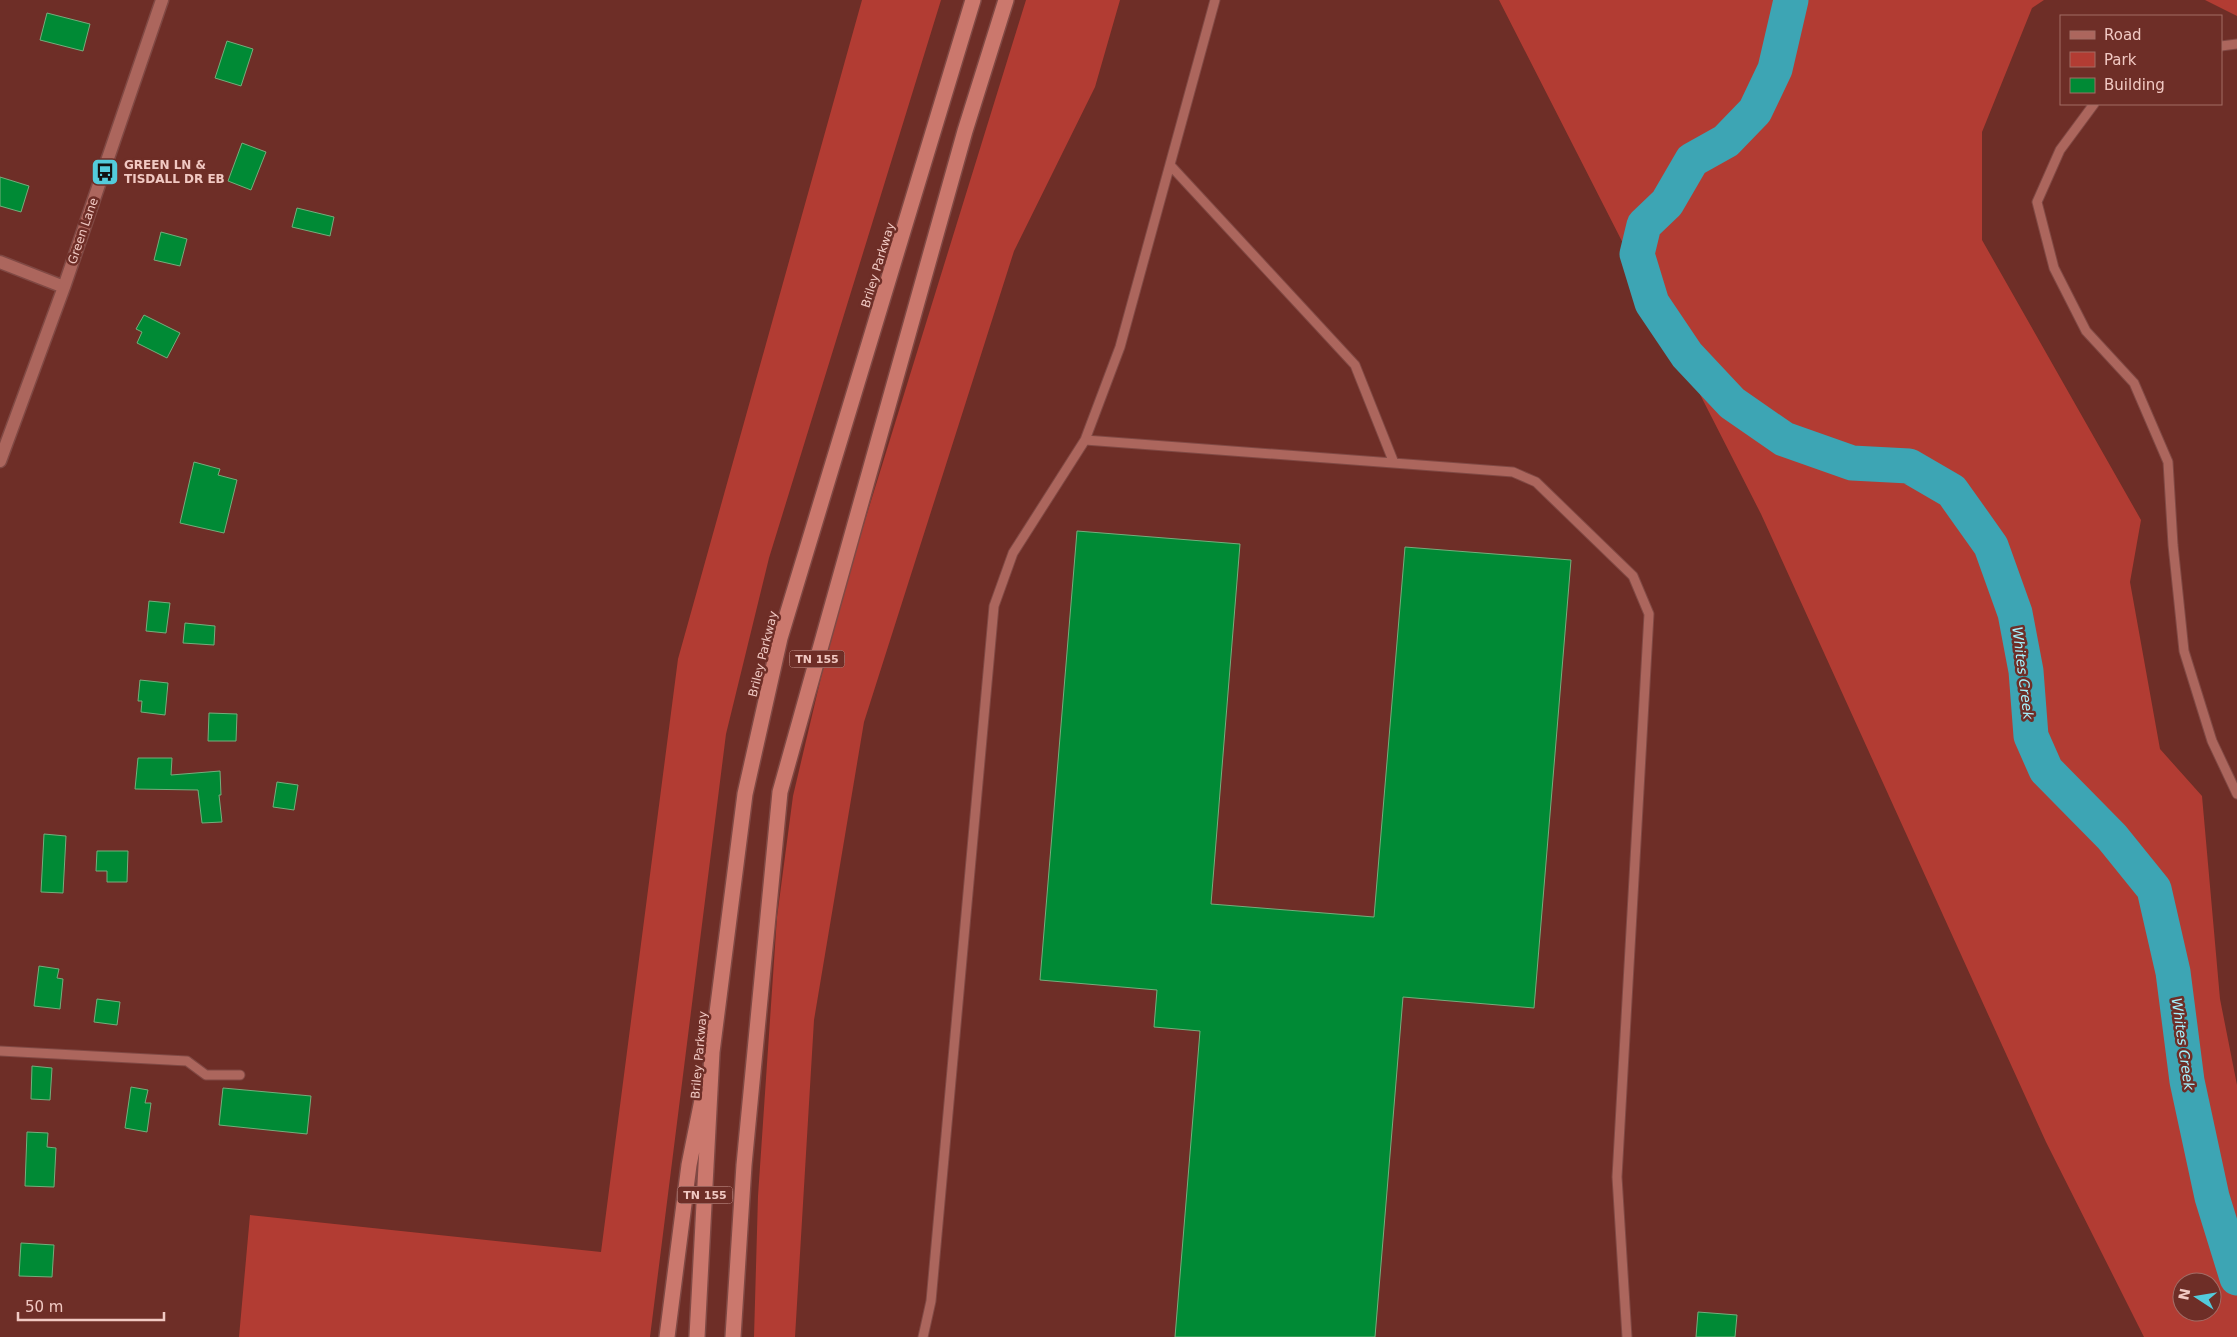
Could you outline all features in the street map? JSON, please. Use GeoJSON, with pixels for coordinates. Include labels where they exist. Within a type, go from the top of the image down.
{"type":"FeatureCollection","features":[{"type":"Feature","properties":{"kind":"highway","name":"Briley Parkway"},"geometry":{"type":"LineString","coordinates":[[697,1337],[712,1052],[745,794],[780,638],[973,0]]}},
{"type":"Feature","properties":{"kind":"highway","name":"TN 155"},"geometry":{"type":"LineString","coordinates":[[733,1337],[744,1165],[780,792],[965,131],[1006,0]]}},
{"type":"Feature","properties":{"kind":"highway"},"geometry":{"type":"LineString","coordinates":[[667,1337],[688,1165],[712,1052]]}},
{"type":"Feature","properties":{"kind":"street","name":"Green Lane"},"geometry":{"type":"LineString","coordinates":[[0,460],[64,287],[162,0]]}},
{"type":"Feature","properties":{"kind":"street"},"geometry":{"type":"LineString","coordinates":[[0,262],[64,287]]}},
{"type":"Feature","properties":{"kind":"lane"},"geometry":{"type":"LineString","coordinates":[[923,1337],[931,1301],[994,606],[1013,553],[1085,440],[1120,347],[1215,0]]}},
{"type":"Feature","properties":{"kind":"lane"},"geometry":{"type":"LineString","coordinates":[[2222,46],[2237,44]]}},
{"type":"Feature","properties":{"kind":"lane"},"geometry":{"type":"LineString","coordinates":[[2093,105],[2060,150],[2037,202],[2054,268],[2086,331],[2134,383],[2168,462],[2173,545],[2184,651],[2212,741],[2237,794]]}},
{"type":"Feature","properties":{"kind":"lane"},"geometry":{"type":"LineString","coordinates":[[1170,165],[1355,365],[1394,464]]}},
{"type":"Feature","properties":{"kind":"lane"},"geometry":{"type":"LineString","coordinates":[[1085,440],[1513,472],[1536,482],[1633,576],[1649,614],[1617,1177],[1627,1337]]}},
{"type":"Feature","properties":{"kind":"lane"},"geometry":{"type":"LineString","coordinates":[[0,1051],[187,1061],[206,1075],[240,1075]]}},
{"type":"Feature","properties":{"kind":"green space"},"geometry":{"type":"Polygon","coordinates":[[[862,0],[941,0],[769,558],[726,734],[650,1337],[239,1337],[250,1215],[601,1252],[678,659],[862,0]]]}},
{"type":"Feature","properties":{"kind":"green space"},"geometry":{"type":"Polygon","coordinates":[[[1026,0],[1120,0],[1095,87],[1014,251],[864,722],[814,1020],[795,1337],[754,1337],[758,1196],[777,917],[793,796],[836,614],[1026,0]]]}},
{"type":"Feature","properties":{"kind":"green space"},"geometry":{"type":"Polygon","coordinates":[[[1499,0],[2044,0],[2032,8],[1982,132],[1982,240],[2141,520],[2130,582],[2160,749],[2202,796],[2220,999],[2237,1085],[2237,1337],[2144,1337],[2046,1142],[1761,514],[1499,0]]]}},
{"type":"Feature","properties":{"kind":"green space"},"geometry":{"type":"Polygon","coordinates":[[[2205,0],[2237,0],[2237,16],[2205,0]]]}},
{"type":"Feature","properties":{"kind":"building"},"geometry":{"type":"Polygon","coordinates":[[[47,13],[90,24],[83,51],[40,40],[47,13]]]}},
{"type":"Feature","properties":{"kind":"building"},"geometry":{"type":"Polygon","coordinates":[[[227,41],[253,49],[241,86],[215,78],[227,41]]]}},
{"type":"Feature","properties":{"kind":"building"},"geometry":{"type":"Polygon","coordinates":[[[242,143],[266,152],[251,190],[228,181],[242,143]]]}},
{"type":"Feature","properties":{"kind":"building"},"geometry":{"type":"Polygon","coordinates":[[[0,177],[29,186],[21,212],[0,206],[0,177]]]}},
{"type":"Feature","properties":{"kind":"building"},"geometry":{"type":"Polygon","coordinates":[[[297,208],[334,217],[330,236],[292,227],[297,208]]]}},
{"type":"Feature","properties":{"kind":"building"},"geometry":{"type":"Polygon","coordinates":[[[161,232],[187,239],[180,266],[154,260],[161,232]]]}},
{"type":"Feature","properties":{"kind":"building"},"geometry":{"type":"Polygon","coordinates":[[[144,315],[180,333],[167,358],[137,343],[142,332],[136,329],[144,315]]]}},
{"type":"Feature","properties":{"kind":"building"},"geometry":{"type":"Polygon","coordinates":[[[194,462],[220,469],[218,475],[237,480],[224,533],[180,523],[194,462]]]}},
{"type":"Feature","properties":{"kind":"building"},"geometry":{"type":"Polygon","coordinates":[[[1077,531],[1240,544],[1211,904],[1374,917],[1405,547],[1571,560],[1534,1008],[1403,997],[1375,1337],[1175,1337],[1200,1031],[1154,1027],[1157,990],[1040,980],[1077,531]]]}},
{"type":"Feature","properties":{"kind":"building"},"geometry":{"type":"Polygon","coordinates":[[[149,601],[170,603],[166,633],[146,631],[149,601]]]}},
{"type":"Feature","properties":{"kind":"building"},"geometry":{"type":"Polygon","coordinates":[[[185,623],[215,626],[214,645],[183,643],[185,623]]]}},
{"type":"Feature","properties":{"kind":"building"},"geometry":{"type":"Polygon","coordinates":[[[140,680],[168,683],[165,715],[141,712],[142,701],[138,701],[140,680]]]}},
{"type":"Feature","properties":{"kind":"building"},"geometry":{"type":"Polygon","coordinates":[[[209,713],[237,714],[236,741],[208,741],[209,713]]]}},
{"type":"Feature","properties":{"kind":"building"},"geometry":{"type":"Polygon","coordinates":[[[138,758],[172,758],[171,775],[220,771],[221,795],[219,795],[222,822],[202,823],[198,790],[135,789],[138,758]]]}},
{"type":"Feature","properties":{"kind":"building"},"geometry":{"type":"Polygon","coordinates":[[[277,782],[298,785],[294,810],[273,807],[277,782]]]}},
{"type":"Feature","properties":{"kind":"building"},"geometry":{"type":"Polygon","coordinates":[[[44,834],[66,836],[63,893],[41,892],[44,834]]]}},
{"type":"Feature","properties":{"kind":"building"},"geometry":{"type":"Polygon","coordinates":[[[97,851],[128,851],[127,882],[107,882],[107,871],[96,871],[97,851]]]}},
{"type":"Feature","properties":{"kind":"building"},"geometry":{"type":"Polygon","coordinates":[[[39,966],[59,969],[57,978],[63,979],[60,1009],[34,1006],[39,966]]]}},
{"type":"Feature","properties":{"kind":"building"},"geometry":{"type":"Polygon","coordinates":[[[97,999],[120,1002],[117,1025],[94,1022],[97,999]]]}},
{"type":"Feature","properties":{"kind":"building"},"geometry":{"type":"Polygon","coordinates":[[[32,1066],[52,1068],[50,1100],[31,1099],[32,1066]]]}},
{"type":"Feature","properties":{"kind":"building"},"geometry":{"type":"Polygon","coordinates":[[[131,1087],[148,1090],[145,1103],[151,1103],[147,1132],[125,1128],[131,1087]]]}},
{"type":"Feature","properties":{"kind":"building"},"geometry":{"type":"Polygon","coordinates":[[[223,1088],[311,1096],[307,1134],[219,1125],[223,1088]]]}},
{"type":"Feature","properties":{"kind":"building"},"geometry":{"type":"Polygon","coordinates":[[[27,1132],[48,1133],[47,1147],[56,1148],[54,1187],[25,1186],[27,1132]]]}},
{"type":"Feature","properties":{"kind":"building"},"geometry":{"type":"Polygon","coordinates":[[[21,1243],[54,1245],[52,1277],[19,1276],[21,1243]]]}},
{"type":"Feature","properties":{"kind":"building"},"geometry":{"type":"Polygon","coordinates":[[[1698,1312],[1737,1315],[1735,1337],[1696,1337],[1698,1312]]]}},
{"type":"Feature","properties":{"kind":"waterway","name":"Whites Creek"},"geometry":{"type":"LineString","coordinates":[[1791,0],[1775,69],[1755,111],[1726,141],[1692,160],[1667,203],[1644,225],[1637,254],[1652,303],[1687,355],[1732,403],[1784,439],[1852,463],[1909,466],[1952,491],[1991,546],[2015,613],[2026,671],[2031,736],[2046,770],[2112,837],[2154,889],[2173,972],[2187,1081],[2212,1197],[2237,1278]]}},
{"type":"Feature","properties":{"kind":"place","name":"GREEN LN & TISDALL DR EB"},"geometry":{"type":"Point","coordinates":[105,172]}}]}
